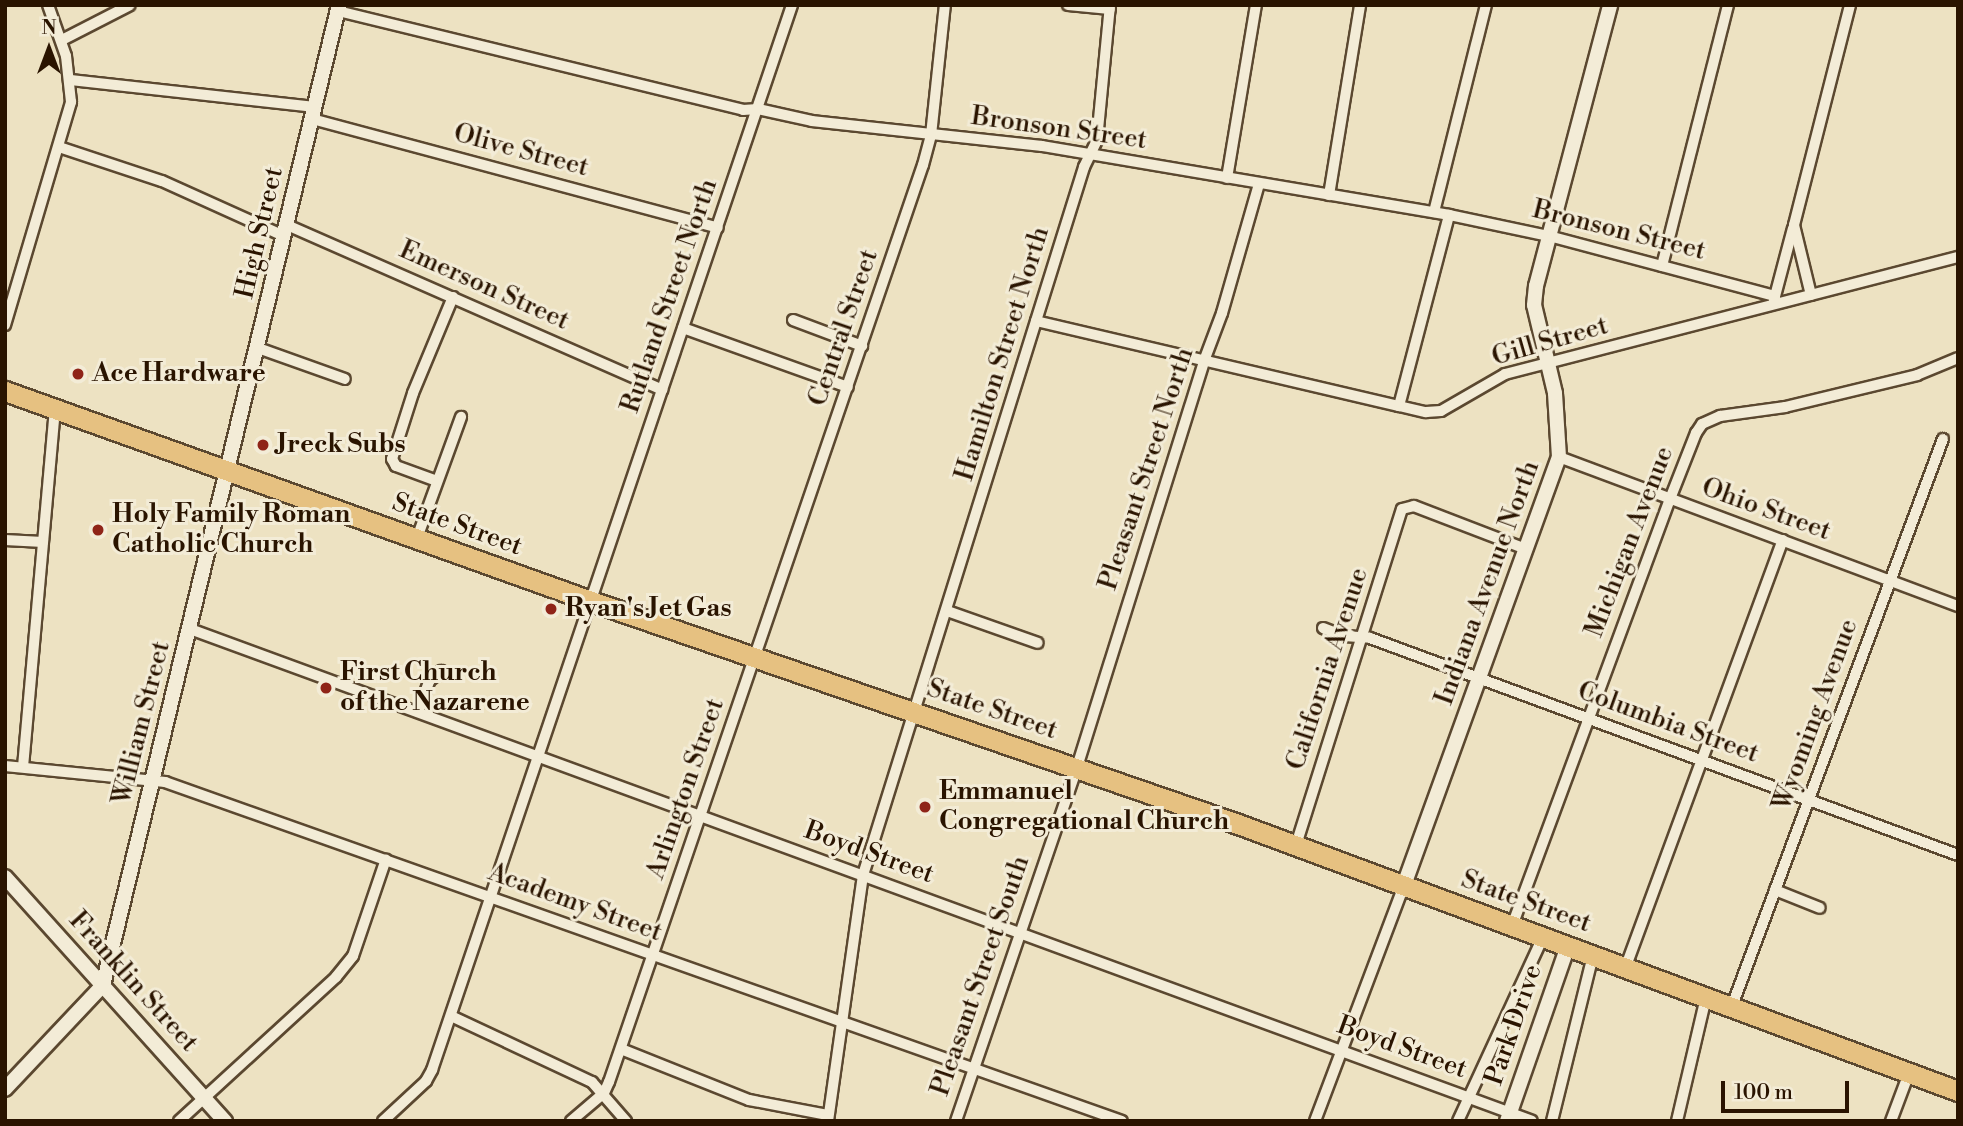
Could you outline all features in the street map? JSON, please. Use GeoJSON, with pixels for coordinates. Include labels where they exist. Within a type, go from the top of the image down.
{"type":"FeatureCollection","features":[{"type":"Feature","properties":{"kind":"highway","name":"State Street"},"geometry":{"type":"LineString","coordinates":[[5,391],[591,601],[1296,845],[1958,1091]]}},
{"type":"Feature","properties":{"kind":"street"},"geometry":{"type":"LineString","coordinates":[[5,325],[70,109],[71,80],[62,40],[48,5]]}},
{"type":"Feature","properties":{"kind":"street"},"geometry":{"type":"LineString","coordinates":[[62,40],[130,5]]}},
{"type":"Feature","properties":{"kind":"street","name":"Rutland Street North"},"geometry":{"type":"LineString","coordinates":[[383,1121],[426,1081],[452,1016],[792,5]]}},
{"type":"Feature","properties":{"kind":"street"},"geometry":{"type":"LineString","coordinates":[[1068,5],[1110,7]]}},
{"type":"Feature","properties":{"kind":"street"},"geometry":{"type":"LineString","coordinates":[[1227,178],[1256,5]]}},
{"type":"Feature","properties":{"kind":"street"},"geometry":{"type":"LineString","coordinates":[[1329,195],[1360,5]]}},
{"type":"Feature","properties":{"kind":"street"},"geometry":{"type":"LineString","coordinates":[[1434,212],[1486,5]]}},
{"type":"Feature","properties":{"kind":"street","name":"Indiana Avenue North"},"geometry":{"type":"LineString","coordinates":[[1404,885],[1559,457],[1555,394],[1534,305],[1549,236],[1610,5]]}},
{"type":"Feature","properties":{"kind":"street"},"geometry":{"type":"LineString","coordinates":[[1662,266],[1728,5]]}},
{"type":"Feature","properties":{"kind":"street"},"geometry":{"type":"LineString","coordinates":[[1773,301],[1850,5]]}},
{"type":"Feature","properties":{"kind":"street","name":"Central Street"},"geometry":{"type":"LineString","coordinates":[[756,658],[931,135],[942,6]]}},
{"type":"Feature","properties":{"kind":"street","name":"Hamilton Street North"},"geometry":{"type":"LineString","coordinates":[[828,1118],[863,875],[1084,167],[1097,140],[1110,7]]}},
{"type":"Feature","properties":{"kind":"street","name":"Bronson Street"},"geometry":{"type":"LineString","coordinates":[[338,8],[743,110],[758,110],[812,121],[1092,154],[1449,215],[1549,236],[1662,266],[1773,301]]}},
{"type":"Feature","properties":{"kind":"street","name":"High Street"},"geometry":{"type":"LineString","coordinates":[[228,472],[338,8]]}},
{"type":"Feature","properties":{"kind":"street","name":"Olive Street"},"geometry":{"type":"LineString","coordinates":[[71,80],[314,113],[718,228]]}},
{"type":"Feature","properties":{"kind":"street","name":"Emerson Street"},"geometry":{"type":"LineString","coordinates":[[59,147],[162,181],[453,297],[662,390]]}},
{"type":"Feature","properties":{"kind":"street","name":"Pleasant Street North"},"geometry":{"type":"LineString","coordinates":[[1077,767],[1204,361],[1222,313],[1259,184]]}},
{"type":"Feature","properties":{"kind":"street"},"geometry":{"type":"LineString","coordinates":[[1399,406],[1449,215]]}},
{"type":"Feature","properties":{"kind":"street"},"geometry":{"type":"LineString","coordinates":[[1794,225],[1811,295]]}},
{"type":"Feature","properties":{"kind":"street","name":"Gill Street"},"geometry":{"type":"LineString","coordinates":[[1037,321],[1399,406],[1426,412],[1441,411],[1506,374],[1773,301],[1811,295],[1958,257]]}},
{"type":"Feature","properties":{"kind":"street"},"geometry":{"type":"LineString","coordinates":[[437,481],[396,466],[392,459],[413,393],[453,297]]}},
{"type":"Feature","properties":{"kind":"street"},"geometry":{"type":"LineString","coordinates":[[793,320],[862,346]]}},
{"type":"Feature","properties":{"kind":"street"},"geometry":{"type":"LineString","coordinates":[[683,328],[848,387]]}},
{"type":"Feature","properties":{"kind":"street"},"geometry":{"type":"LineString","coordinates":[[258,348],[345,379]]}},
{"type":"Feature","properties":{"kind":"street","name":"Michigan Avenue"},"geometry":{"type":"LineString","coordinates":[[1511,926],[1696,433],[1711,418],[1836,395],[1917,375],[1958,358]]}},
{"type":"Feature","properties":{"kind":"street"},"geometry":{"type":"LineString","coordinates":[[23,767],[55,409]]}},
{"type":"Feature","properties":{"kind":"street"},"geometry":{"type":"LineString","coordinates":[[417,538],[461,417]]}},
{"type":"Feature","properties":{"kind":"street","name":"Wyoming Avenue"},"geometry":{"type":"LineString","coordinates":[[1732,1006],[1942,439]]}},
{"type":"Feature","properties":{"kind":"street","name":"Ohio Street"},"geometry":{"type":"LineString","coordinates":[[1559,457],[1958,606]]}},
{"type":"Feature","properties":{"kind":"street","name":"William Street"},"geometry":{"type":"LineString","coordinates":[[103,985],[228,472]]}},
{"type":"Feature","properties":{"kind":"street","name":"California Avenue"},"geometry":{"type":"LineString","coordinates":[[1296,845],[1405,507],[1414,506],[1526,549]]}},
{"type":"Feature","properties":{"kind":"street"},"geometry":{"type":"LineString","coordinates":[[5,540],[43,542]]}},
{"type":"Feature","properties":{"kind":"street"},"geometry":{"type":"LineString","coordinates":[[1626,966],[1783,540]]}},
{"type":"Feature","properties":{"kind":"street"},"geometry":{"type":"LineString","coordinates":[[947,611],[1038,643]]}},
{"type":"Feature","properties":{"kind":"street","name":"Columbia Street"},"geometry":{"type":"LineString","coordinates":[[1323,628],[1344,636],[1362,637],[1479,677],[1958,855]]}},
{"type":"Feature","properties":{"kind":"street","name":"Boyd Street"},"geometry":{"type":"LineString","coordinates":[[190,629],[1342,1050],[1469,1097],[1509,1117],[1532,1121]]}},
{"type":"Feature","properties":{"kind":"street","name":"Arlington Street"},"geometry":{"type":"LineString","coordinates":[[571,1121],[604,1093],[756,658]]}},
{"type":"Feature","properties":{"kind":"street"},"geometry":{"type":"LineString","coordinates":[[418,712],[429,681],[441,671]]}},
{"type":"Feature","properties":{"kind":"street","name":"Academy Street"},"geometry":{"type":"LineString","coordinates":[[5,766],[154,779],[1122,1121]]}},
{"type":"Feature","properties":{"kind":"street","name":"Pleasant Street South"},"geometry":{"type":"LineString","coordinates":[[956,1121],[1077,767]]}},
{"type":"Feature","properties":{"kind":"street"},"geometry":{"type":"LineString","coordinates":[[179,1121],[336,977],[353,956],[386,859]]}},
{"type":"Feature","properties":{"kind":"street","name":"Franklin Street"},"geometry":{"type":"LineString","coordinates":[[5,877],[225,1121]]}},
{"type":"Feature","properties":{"kind":"street"},"geometry":{"type":"LineString","coordinates":[[1315,1121],[1404,885]]}},
{"type":"Feature","properties":{"kind":"street"},"geometry":{"type":"LineString","coordinates":[[1775,890],[1820,908]]}},
{"type":"Feature","properties":{"kind":"street"},"geometry":{"type":"LineString","coordinates":[[1458,1121],[1543,937]]}},
{"type":"Feature","properties":{"kind":"street","name":"Park Drive"},"geometry":{"type":"LineString","coordinates":[[1509,1117],[1568,946]]}},
{"type":"Feature","properties":{"kind":"street"},"geometry":{"type":"LineString","coordinates":[[1552,1121],[1593,955]]}},
{"type":"Feature","properties":{"kind":"street"},"geometry":{"type":"LineString","coordinates":[[5,1089],[103,985]]}},
{"type":"Feature","properties":{"kind":"street"},"geometry":{"type":"LineString","coordinates":[[1677,1121],[1706,997]]}},
{"type":"Feature","properties":{"kind":"street"},"geometry":{"type":"LineString","coordinates":[[452,1016],[592,1082],[626,1121]]}},
{"type":"Feature","properties":{"kind":"street"},"geometry":{"type":"LineString","coordinates":[[621,1049],[749,1100],[828,1118]]}},
{"type":"Feature","properties":{"kind":"street"},"geometry":{"type":"LineString","coordinates":[[1891,1121],[1909,1073]]}},
{"type":"Feature","properties":{"kind":"place","name":"Ace Hardware"},"geometry":{"type":"Point","coordinates":[78,374]}},
{"type":"Feature","properties":{"kind":"place","name":"Jreck Subs"},"geometry":{"type":"Point","coordinates":[263,445]}},
{"type":"Feature","properties":{"kind":"place","name":"Holy Family Roman Catholic Church"},"geometry":{"type":"Point","coordinates":[98,530]}},
{"type":"Feature","properties":{"kind":"place","name":"Ryan's Jet Gas"},"geometry":{"type":"Point","coordinates":[551,609]}},
{"type":"Feature","properties":{"kind":"place","name":"First Church of the Nazarene"},"geometry":{"type":"Point","coordinates":[326,688]}},
{"type":"Feature","properties":{"kind":"place","name":"Emmanuel Congregational Church"},"geometry":{"type":"Point","coordinates":[925,807]}}]}
